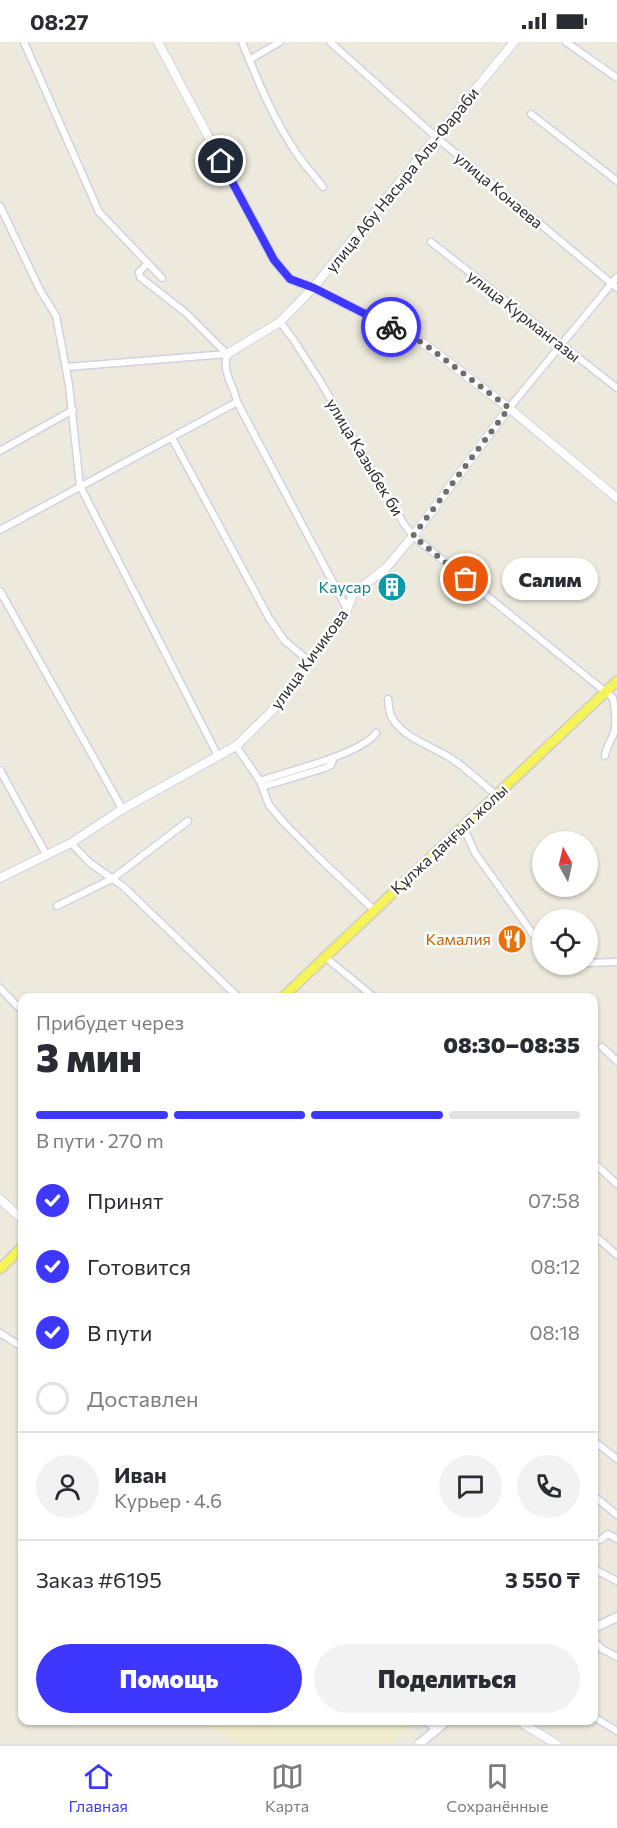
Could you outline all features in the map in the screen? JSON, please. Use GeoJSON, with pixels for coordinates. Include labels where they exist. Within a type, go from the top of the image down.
{"type":"FeatureCollection","features":[{"type":"Feature","properties":{"kind":"main road","name":"Құлжа даңғыл жолы"},"geometry":{"type":"LineString","coordinates":[[287,993],[617,681]]}},
{"type":"Feature","properties":{"kind":"main road"},"geometry":{"type":"LineString","coordinates":[[0,1269],[18,1250]]}},
{"type":"Feature","properties":{"kind":"main road"},"geometry":{"type":"LineString","coordinates":[[598,1626],[617,1617]]}},
{"type":"Feature","properties":{"kind":"main road"},"geometry":{"type":"LineString","coordinates":[[419,1744],[443,1725]]}},
{"type":"Feature","properties":{"kind":"street"},"geometry":{"type":"LineString","coordinates":[[24,42],[99,212],[162,278]]}},
{"type":"Feature","properties":{"kind":"street"},"geometry":{"type":"LineString","coordinates":[[158,42],[274,260],[290,279],[314,288],[423,343],[509,408],[617,498]]}},
{"type":"Feature","properties":{"kind":"street"},"geometry":{"type":"LineString","coordinates":[[242,42],[261,91],[275,117],[298,155],[323,187]]}},
{"type":"Feature","properties":{"kind":"street"},"geometry":{"type":"LineString","coordinates":[[249,60],[280,42]]}},
{"type":"Feature","properties":{"kind":"street","name":"улица Конаева"},"geometry":{"type":"LineString","coordinates":[[330,42],[436,137],[614,286]]}},
{"type":"Feature","properties":{"kind":"street","name":"улица Абу Насыра Аль-Фараби"},"geometry":{"type":"LineString","coordinates":[[227,354],[280,322],[314,288],[514,42]]}},
{"type":"Feature","properties":{"kind":"street"},"geometry":{"type":"LineString","coordinates":[[566,42],[617,78]]}},
{"type":"Feature","properties":{"kind":"street"},"geometry":{"type":"LineString","coordinates":[[531,114],[617,181]]}},
{"type":"Feature","properties":{"kind":"street"},"geometry":{"type":"LineString","coordinates":[[0,206],[40,290],[56,316],[67,367],[80,486],[218,756]]}},
{"type":"Feature","properties":{"kind":"street","name":"улица Курмангазы"},"geometry":{"type":"LineString","coordinates":[[431,242],[617,388]]}},
{"type":"Feature","properties":{"kind":"street"},"geometry":{"type":"LineString","coordinates":[[148,263],[140,272],[140,277],[186,313],[227,354]]}},
{"type":"Feature","properties":{"kind":"street","name":"улица Кичикова"},"geometry":{"type":"LineString","coordinates":[[0,878],[71,843],[121,810],[236,746],[271,712],[348,609],[353,594],[386,568],[413,536],[509,408],[614,286],[617,277]]}},
{"type":"Feature","properties":{"kind":"street","name":"улица Казыбек би"},"geometry":{"type":"LineString","coordinates":[[280,322],[320,381],[413,536],[606,692]]}},
{"type":"Feature","properties":{"kind":"street"},"geometry":{"type":"LineString","coordinates":[[67,367],[227,354]]}},
{"type":"Feature","properties":{"kind":"street"},"geometry":{"type":"LineString","coordinates":[[227,354],[225,369],[234,388],[237,402],[348,609]]}},
{"type":"Feature","properties":{"kind":"street"},"geometry":{"type":"LineString","coordinates":[[0,530],[237,402]]}},
{"type":"Feature","properties":{"kind":"street"},"geometry":{"type":"LineString","coordinates":[[0,451],[73,410]]}},
{"type":"Feature","properties":{"kind":"street"},"geometry":{"type":"LineString","coordinates":[[172,438],[269,618],[284,640],[310,662]]}},
{"type":"Feature","properties":{"kind":"street"},"geometry":{"type":"LineString","coordinates":[[0,591],[114,793],[121,810]]}},
{"type":"Feature","properties":{"kind":"street"},"geometry":{"type":"LineString","coordinates":[[605,756],[605,749],[614,731],[616,716],[613,698],[606,692]]}},
{"type":"Feature","properties":{"kind":"street"},"geometry":{"type":"LineString","coordinates":[[388,699],[392,719],[397,724],[413,737],[465,769],[496,795]]}},
{"type":"Feature","properties":{"kind":"street"},"geometry":{"type":"LineString","coordinates":[[261,784],[334,758],[371,739],[376,732]]}},
{"type":"Feature","properties":{"kind":"street"},"geometry":{"type":"LineString","coordinates":[[236,746],[261,784],[269,805],[285,824],[374,910]]}},
{"type":"Feature","properties":{"kind":"street"},"geometry":{"type":"LineString","coordinates":[[0,770],[47,856]]}},
{"type":"Feature","properties":{"kind":"street"},"geometry":{"type":"LineString","coordinates":[[57,906],[112,879],[188,821]]}},
{"type":"Feature","properties":{"kind":"street"},"geometry":{"type":"LineString","coordinates":[[463,826],[475,853],[532,933]]}},
{"type":"Feature","properties":{"kind":"street"},"geometry":{"type":"LineString","coordinates":[[71,843],[104,875],[124,887],[234,993]]}},
{"type":"Feature","properties":{"kind":"street"},"geometry":{"type":"LineString","coordinates":[[325,957],[369,993]]}},
{"type":"Feature","properties":{"kind":"street"},"geometry":{"type":"LineString","coordinates":[[598,963],[617,962]]}},
{"type":"Feature","properties":{"kind":"street"},"geometry":{"type":"LineString","coordinates":[[0,988],[18,1007]]}},
{"type":"Feature","properties":{"kind":"street"},"geometry":{"type":"LineString","coordinates":[[602,1047],[617,1061]]}},
{"type":"Feature","properties":{"kind":"street"},"geometry":{"type":"LineString","coordinates":[[598,1167],[617,1184]]}},
{"type":"Feature","properties":{"kind":"street"},"geometry":{"type":"LineString","coordinates":[[0,1199],[18,1215]]}},
{"type":"Feature","properties":{"kind":"street"},"geometry":{"type":"LineString","coordinates":[[598,1238],[617,1255]]}},
{"type":"Feature","properties":{"kind":"street"},"geometry":{"type":"LineString","coordinates":[[0,1333],[18,1344]]}},
{"type":"Feature","properties":{"kind":"street"},"geometry":{"type":"LineString","coordinates":[[598,1444],[617,1459]]}},
{"type":"Feature","properties":{"kind":"street"},"geometry":{"type":"LineString","coordinates":[[598,1500],[617,1515]]}},
{"type":"Feature","properties":{"kind":"street"},"geometry":{"type":"LineString","coordinates":[[598,1540],[608,1534],[617,1539]]}},
{"type":"Feature","properties":{"kind":"street"},"geometry":{"type":"LineString","coordinates":[[598,1571],[617,1581]]}},
{"type":"Feature","properties":{"kind":"street"},"geometry":{"type":"LineString","coordinates":[[598,1645],[617,1658]]}},
{"type":"Feature","properties":{"kind":"street"},"geometry":{"type":"LineString","coordinates":[[598,1719],[617,1731]]}},
{"type":"Feature","properties":{"kind":"street"},"geometry":{"type":"LineString","coordinates":[[430,1725],[436,1731]]}},
{"type":"Feature","properties":{"kind":"street"},"geometry":{"type":"LineString","coordinates":[[525,1725],[556,1744]]}},
{"type":"Feature","properties":{"kind":"shaded area"},"geometry":{"type":"Polygon","coordinates":[[[207,1725],[413,1725],[390,1744],[240,1744],[207,1725]]]}},
{"type":"Feature","properties":{"kind":"way so far"},"geometry":{"type":"LineString","coordinates":[[391,327],[423,343],[509,408],[413,536],[466,579]]}},
{"type":"Feature","properties":{"kind":"place","name":"Салим"},"geometry":{"type":"Point","coordinates":[466,579]}},
{"type":"Feature","properties":{"kind":"place","name":"Каусар"},"geometry":{"type":"Point","coordinates":[392,587]}},
{"type":"Feature","properties":{"kind":"place","name":"Камалия"},"geometry":{"type":"Point","coordinates":[512,939]}},
{"type":"Feature","properties":{"kind":"route"},"geometry":{"type":"LineString","coordinates":[[221,161],[274,260],[290,279],[314,288],[391,327]]}}]}
